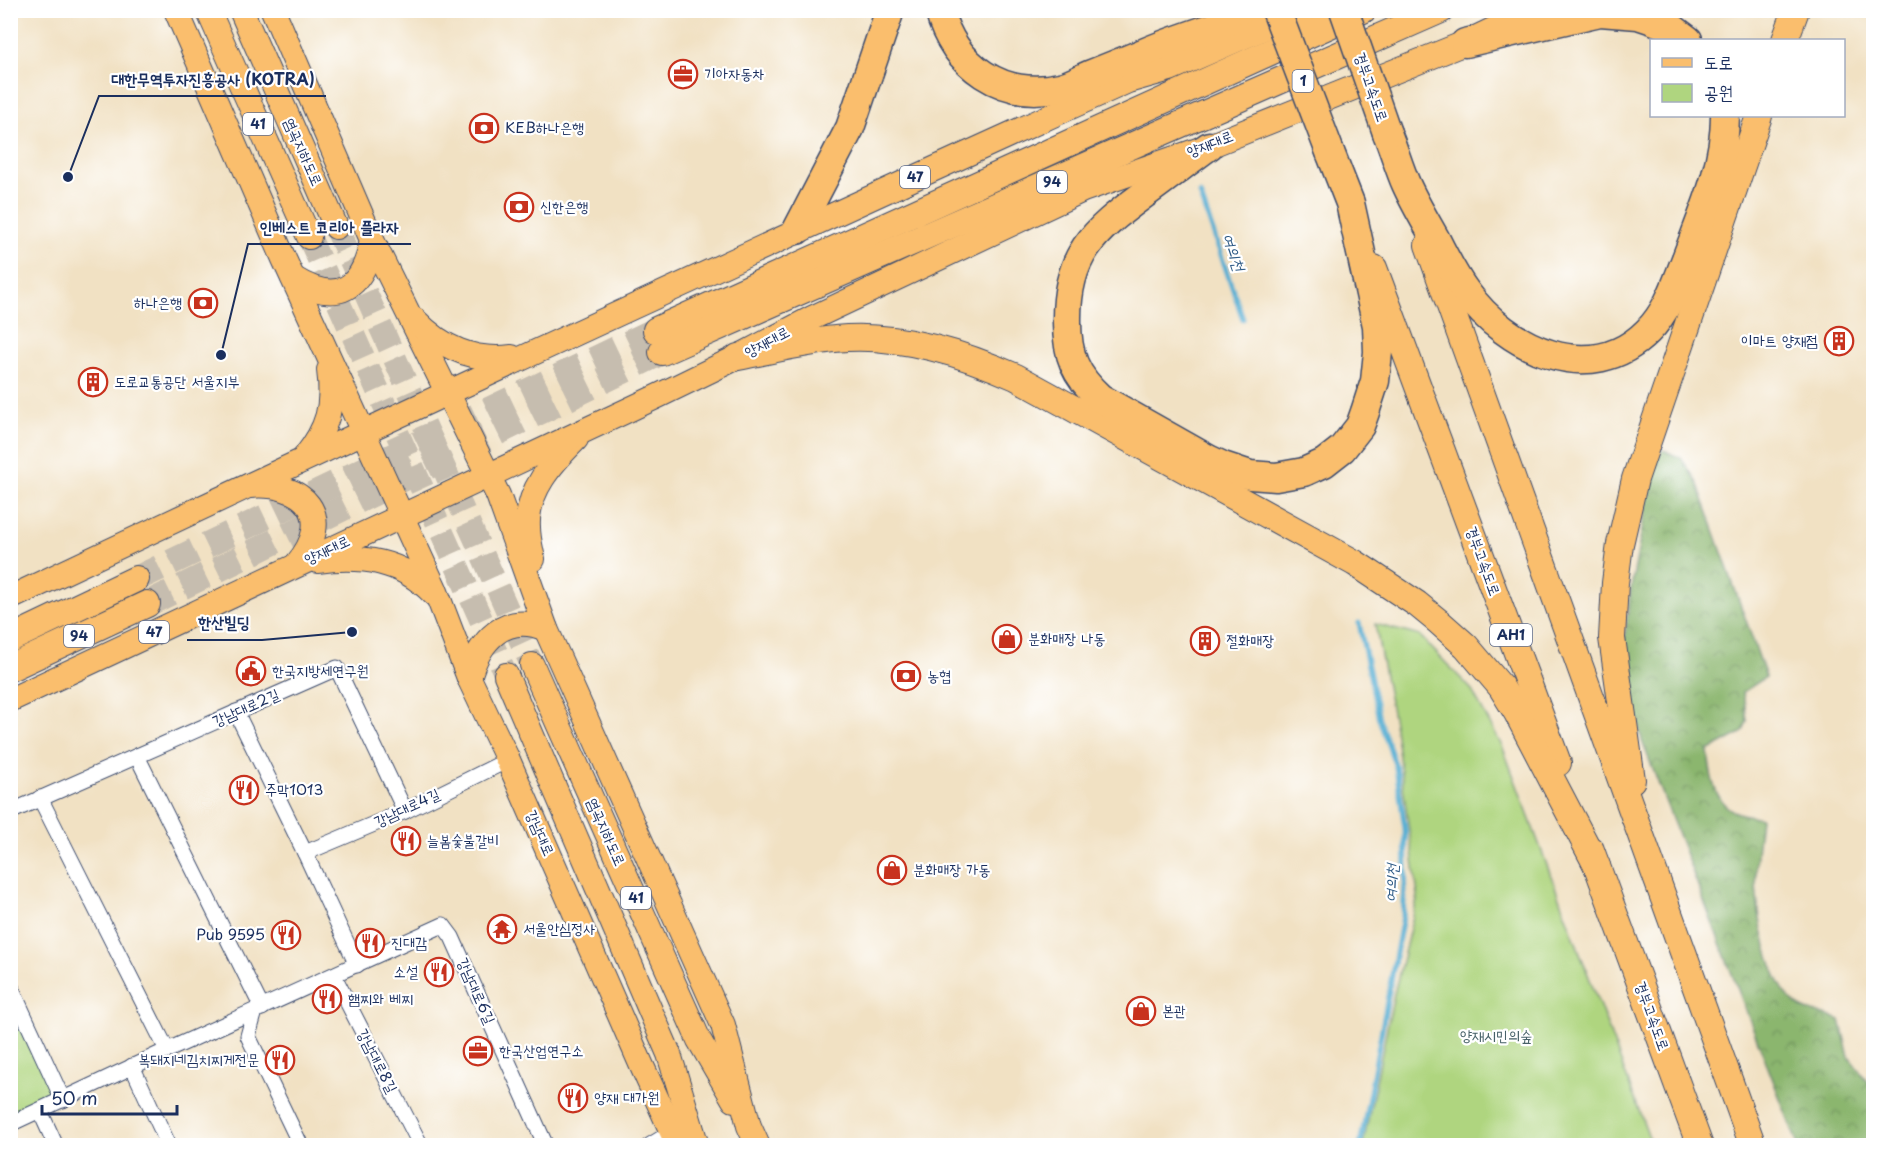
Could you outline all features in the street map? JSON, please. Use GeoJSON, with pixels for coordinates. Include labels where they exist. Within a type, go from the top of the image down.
{"type":"FeatureCollection","features":[{"type":"Feature","properties":{"kind":"highway"},"geometry":{"type":"LineString","coordinates":[[797,230],[850,128],[890,10]]}},
{"type":"Feature","properties":{"kind":"highway"},"geometry":{"type":"LineString","coordinates":[[939,10],[949,39],[964,59],[995,81],[1011,88],[1027,90],[1061,87],[1164,44],[1226,23]]}},
{"type":"Feature","properties":{"kind":"highway","name":"경부고속도로"},"geometry":{"type":"LineString","coordinates":[[1276,10],[1350,203],[1700,1146]]}},
{"type":"Feature","properties":{"kind":"highway","name":"경부고속도로"},"geometry":{"type":"LineString","coordinates":[[1344,10],[1753,1146]]}},
{"type":"Feature","properties":{"kind":"highway","name":"양재대로"},"geometry":{"type":"LineString","coordinates":[[1363,10],[659,341],[1441,10]]}},
{"type":"Feature","properties":{"kind":"highway"},"geometry":{"type":"LineString","coordinates":[[1785,39],[1796,10]]}},
{"type":"Feature","properties":{"kind":"highway"},"geometry":{"type":"LineString","coordinates":[[1465,43],[1600,12],[1638,15],[1672,28],[1687,39]]}},
{"type":"Feature","properties":{"kind":"highway"},"geometry":{"type":"LineString","coordinates":[[1407,186],[1453,272],[1466,292],[1495,323],[1523,343],[1551,355],[1586,359],[1604,356],[1620,351],[1636,342],[1649,331],[1668,303],[1713,184],[1723,143],[1725,117]]}},
{"type":"Feature","properties":{"kind":"highway"},"geometry":{"type":"LineString","coordinates":[[1640,837],[1613,654],[1614,592],[1620,544],[1635,479],[1760,117]]}},
{"type":"Feature","properties":{"kind":"highway"},"geometry":{"type":"LineString","coordinates":[[1209,146],[1095,233],[1070,280],[1067,340],[1076,368],[1091,390],[1100,398],[1223,466],[1264,477],[1289,476],[1304,472],[1334,457],[1360,426],[1373,389],[1378,352],[1377,326],[1350,203]]}},
{"type":"Feature","properties":{"kind":"highway"},"geometry":{"type":"LineString","coordinates":[[738,357],[848,338],[900,342],[960,355],[1016,377],[1355,563],[1417,604],[1447,628],[1501,687],[1517,713],[1597,866]]}},
{"type":"Feature","properties":{"kind":"highway","name":"94"},"geometry":{"type":"LineString","coordinates":[[10,639],[136,579]]}},
{"type":"Feature","properties":{"kind":"highway","name":"94"},"geometry":{"type":"LineString","coordinates":[[10,668],[147,604]]}},
{"type":"Feature","properties":{"kind":"main road"},"geometry":{"type":"LineString","coordinates":[[176,10],[323,344],[330,377],[330,407],[318,438],[304,459]]}},
{"type":"Feature","properties":{"kind":"main road","name":"염곡지하도로"},"geometry":{"type":"LineString","coordinates":[[208,10],[309,237]]}},
{"type":"Feature","properties":{"kind":"main road","name":"염곡지하도로"},"geometry":{"type":"LineString","coordinates":[[241,10],[336,227]]}},
{"type":"Feature","properties":{"kind":"main road"},"geometry":{"type":"LineString","coordinates":[[273,10],[372,240],[498,495],[546,629],[723,1025],[753,1136]]}},
{"type":"Feature","properties":{"kind":"main road"},"geometry":{"type":"LineString","coordinates":[[1128,81],[1166,55],[1255,10]]}},
{"type":"Feature","properties":{"kind":"main road","name":"47"},"geometry":{"type":"LineString","coordinates":[[10,598],[363,430],[797,230],[1128,81],[1170,69],[1305,10]]}},
{"type":"Feature","properties":{"kind":"main road","name":"양재대로"},"geometry":{"type":"LineString","coordinates":[[10,700],[621,413],[738,357],[812,318],[1083,190],[1209,146],[1465,43],[1534,10]]}},
{"type":"Feature","properties":{"kind":"main road"},"geometry":{"type":"LineString","coordinates":[[292,278],[319,290],[333,292],[345,290],[362,274],[372,240]]}},
{"type":"Feature","properties":{"kind":"main road"},"geometry":{"type":"LineString","coordinates":[[405,309],[431,335],[463,353],[483,358],[529,355]]}},
{"type":"Feature","properties":{"kind":"main road","name":"강남대로"},"geometry":{"type":"LineString","coordinates":[[323,344],[439,599],[469,678],[678,1139]]}},
{"type":"Feature","properties":{"kind":"main road"},"geometry":{"type":"LineString","coordinates":[[546,629],[529,539],[530,505],[535,490],[546,472],[591,426],[621,413]]}},
{"type":"Feature","properties":{"kind":"main road"},"geometry":{"type":"LineString","coordinates":[[246,486],[278,488],[290,492],[309,504],[315,518],[315,528],[309,546],[297,564]]}},
{"type":"Feature","properties":{"kind":"main road"},"geometry":{"type":"LineString","coordinates":[[297,564],[344,558],[381,562],[398,567],[413,576],[439,599]]}},
{"type":"Feature","properties":{"kind":"main road"},"geometry":{"type":"LineString","coordinates":[[469,678],[482,648],[495,633],[508,626],[521,624],[546,629]]}},
{"type":"Feature","properties":{"kind":"main road","name":"염곡지하도로"},"geometry":{"type":"LineString","coordinates":[[532,665],[699,1040],[753,1136]]}},
{"type":"Feature","properties":{"kind":"main road","name":"염곡지하도로"},"geometry":{"type":"LineString","coordinates":[[506,675],[669,1054],[697,1146]]}},
{"type":"Feature","properties":{"kind":"street","name":"강남대로2길"},"geometry":{"type":"LineString","coordinates":[[10,812],[337,668],[405,811]]}},
{"type":"Feature","properties":{"kind":"street"},"geometry":{"type":"LineString","coordinates":[[236,712],[357,965]]}},
{"type":"Feature","properties":{"kind":"street"},"geometry":{"type":"LineString","coordinates":[[136,756],[259,1009],[248,1036],[301,1146]]}},
{"type":"Feature","properties":{"kind":"street","name":"강남대로4길"},"geometry":{"type":"LineString","coordinates":[[305,853],[405,811],[508,760]]}},
{"type":"Feature","properties":{"kind":"street"},"geometry":{"type":"LineString","coordinates":[[40,798],[167,1050]]}},
{"type":"Feature","properties":{"kind":"street","name":"강남대로6길"},"geometry":{"type":"LineString","coordinates":[[10,1124],[132,1066],[443,926],[452,937],[546,1146]]}},
{"type":"Feature","properties":{"kind":"street","name":"강남대로8길"},"geometry":{"type":"LineString","coordinates":[[334,976],[421,1146]]}},
{"type":"Feature","properties":{"kind":"street"},"geometry":{"type":"LineString","coordinates":[[10,985],[63,1100]]}},
{"type":"Feature","properties":{"kind":"street"},"geometry":{"type":"LineString","coordinates":[[132,1066],[169,1146]]}},
{"type":"Feature","properties":{"kind":"street"},"geometry":{"type":"LineString","coordinates":[[40,1111],[56,1146]]}},
{"type":"Feature","properties":{"kind":"street"},"geometry":{"type":"LineString","coordinates":[[649,1146],[678,1139]]}},
{"type":"Feature","properties":{"kind":"green space"},"geometry":{"type":"Polygon","coordinates":[[[1663,450],[1681,458],[1697,482],[1766,677],[1743,692],[1747,721],[1743,732],[1708,751],[1714,785],[1721,800],[1733,811],[1761,818],[1756,860],[1756,888],[1761,926],[1772,966],[1789,997],[1800,1007],[1840,1020],[1849,1057],[1873,1089],[1873,1145],[1798,1145],[1642,741],[1623,650],[1631,588],[1655,460],[1663,450]]]}},
{"type":"Feature","properties":{"kind":"green space","name":"양재시민의숲"},"geometry":{"type":"Polygon","coordinates":[[[1375,624],[1420,636],[1471,689],[1503,748],[1652,1145],[1363,1145],[1394,994],[1418,896],[1395,728],[1375,624]]]}},
{"type":"Feature","properties":{"kind":"green space"},"geometry":{"type":"Polygon","coordinates":[[[10,1003],[55,1098],[10,1118],[10,1003]]]}},
{"type":"Feature","properties":{"kind":"waterway","name":"여의천"},"geometry":{"type":"LineString","coordinates":[[1200,194],[1243,319]]}},
{"type":"Feature","properties":{"kind":"waterway","name":"여의천"},"geometry":{"type":"LineString","coordinates":[[1359,623],[1379,719],[1396,767],[1405,829],[1406,872],[1403,916],[1360,1146]]}},
{"type":"Feature","properties":{"kind":"tunnel"},"geometry":{"type":"LineString","coordinates":[[336,227],[532,665]]}},
{"type":"Feature","properties":{"kind":"tunnel"},"geometry":{"type":"LineString","coordinates":[[309,237],[506,675]]}},
{"type":"Feature","properties":{"kind":"tunnel"},"geometry":{"type":"LineString","coordinates":[[136,579],[656,330]]}},
{"type":"Feature","properties":{"kind":"tunnel"},"geometry":{"type":"LineString","coordinates":[[147,604],[662,352]]}},
{"type":"Feature","properties":{"kind":"place","name":"기아자동차"},"geometry":{"type":"Point","coordinates":[683,74]}},
{"type":"Feature","properties":{"kind":"place","name":"KEB하나은행"},"geometry":{"type":"Point","coordinates":[484,128]}},
{"type":"Feature","properties":{"kind":"place","name":"대한무역투자진흥공사 (KOTRA)"},"geometry":{"type":"Point","coordinates":[68,177]}},
{"type":"Feature","properties":{"kind":"place","name":"신한은행"},"geometry":{"type":"Point","coordinates":[519,207]}},
{"type":"Feature","properties":{"kind":"place","name":"하나은행"},"geometry":{"type":"Point","coordinates":[203,303]}},
{"type":"Feature","properties":{"kind":"place","name":"이마트 양재점"},"geometry":{"type":"Point","coordinates":[1839,341]}},
{"type":"Feature","properties":{"kind":"place","name":"인베스트 코리아 플라자"},"geometry":{"type":"Point","coordinates":[221,355]}},
{"type":"Feature","properties":{"kind":"place","name":"도로교통공단 서울지부"},"geometry":{"type":"Point","coordinates":[93,382]}},
{"type":"Feature","properties":{"kind":"place","name":"한산빌딩"},"geometry":{"type":"Point","coordinates":[352,632]}},
{"type":"Feature","properties":{"kind":"place","name":"분화매장 나동"},"geometry":{"type":"Point","coordinates":[1007,639]}},
{"type":"Feature","properties":{"kind":"place","name":"절화매장"},"geometry":{"type":"Point","coordinates":[1205,641]}},
{"type":"Feature","properties":{"kind":"place","name":"한국지방세연구원"},"geometry":{"type":"Point","coordinates":[251,671]}},
{"type":"Feature","properties":{"kind":"place","name":"농협"},"geometry":{"type":"Point","coordinates":[906,676]}},
{"type":"Feature","properties":{"kind":"place","name":"주막1013"},"geometry":{"type":"Point","coordinates":[244,790]}},
{"type":"Feature","properties":{"kind":"place","name":"늘봄숯불갈비"},"geometry":{"type":"Point","coordinates":[406,841]}},
{"type":"Feature","properties":{"kind":"place","name":"분화매장 가동"},"geometry":{"type":"Point","coordinates":[892,870]}},
{"type":"Feature","properties":{"kind":"place","name":"서울안심정사"},"geometry":{"type":"Point","coordinates":[502,929]}},
{"type":"Feature","properties":{"kind":"place","name":"Pub 9595"},"geometry":{"type":"Point","coordinates":[286,935]}},
{"type":"Feature","properties":{"kind":"place","name":"진대감"},"geometry":{"type":"Point","coordinates":[370,943]}},
{"type":"Feature","properties":{"kind":"place","name":"소설"},"geometry":{"type":"Point","coordinates":[439,972]}},
{"type":"Feature","properties":{"kind":"place","name":"햄찌와 베찌"},"geometry":{"type":"Point","coordinates":[327,999]}},
{"type":"Feature","properties":{"kind":"place","name":"본관"},"geometry":{"type":"Point","coordinates":[1141,1011]}},
{"type":"Feature","properties":{"kind":"place","name":"한국산업연구소"},"geometry":{"type":"Point","coordinates":[478,1051]}},
{"type":"Feature","properties":{"kind":"place","name":"복돼지네김치찌게전문"},"geometry":{"type":"Point","coordinates":[280,1060]}},
{"type":"Feature","properties":{"kind":"place","name":"양재 대가원"},"geometry":{"type":"Point","coordinates":[573,1098]}}]}
